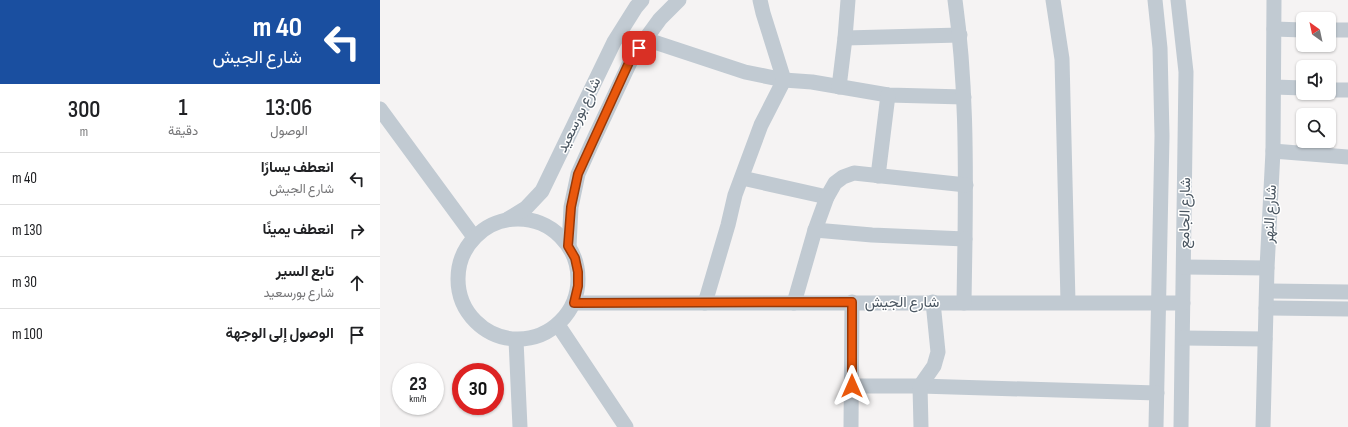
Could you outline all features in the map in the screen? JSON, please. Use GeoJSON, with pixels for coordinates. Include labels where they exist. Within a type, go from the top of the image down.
{"type":"FeatureCollection","features":[{"type":"Feature","properties":{"kind":"street","name":"شارع بورسعيد"},"geometry":{"type":"LineString","coordinates":[[506,220],[526,208],[542,191],[614,42],[642,0]]}},
{"type":"Feature","properties":{"kind":"street","name":"شارع بورسعيد"},"geometry":{"type":"LineString","coordinates":[[568,246],[571,207],[578,174],[632,56],[660,19],[678,0]]}},
{"type":"Feature","properties":{"kind":"street"},"geometry":{"type":"LineString","coordinates":[[705,303],[735,195],[756,137],[784,80],[760,0]]}},
{"type":"Feature","properties":{"kind":"street"},"geometry":{"type":"LineString","coordinates":[[839,87],[848,0]]}},
{"type":"Feature","properties":{"kind":"street"},"geometry":{"type":"LineString","coordinates":[[955,0],[960,35],[964,97],[966,185],[964,302]]}},
{"type":"Feature","properties":{"kind":"street"},"geometry":{"type":"LineString","coordinates":[[1053,0],[1062,60],[1068,302]]}},
{"type":"Feature","properties":{"kind":"street","name":"شارع الجامع"},"geometry":{"type":"LineString","coordinates":[[1155,0],[1160,48],[1162,129],[1160,302],[1156,427]]}},
{"type":"Feature","properties":{"kind":"street","name":"شارع الجامع"},"geometry":{"type":"LineString","coordinates":[[1178,0],[1186,72],[1181,427]]}},
{"type":"Feature","properties":{"kind":"street","name":"شارع النهر"},"geometry":{"type":"LineString","coordinates":[[1263,427],[1266,291],[1273,151],[1274,0]]}},
{"type":"Feature","properties":{"kind":"street"},"geometry":{"type":"LineString","coordinates":[[1274,30],[1296,30]]}},
{"type":"Feature","properties":{"kind":"street"},"geometry":{"type":"LineString","coordinates":[[1336,30],[1348,30]]}},
{"type":"Feature","properties":{"kind":"street"},"geometry":{"type":"LineString","coordinates":[[845,38],[960,35]]}},
{"type":"Feature","properties":{"kind":"street"},"geometry":{"type":"LineString","coordinates":[[645,39],[745,72],[784,80],[812,82],[888,96],[964,97]]}},
{"type":"Feature","properties":{"kind":"street"},"geometry":{"type":"LineString","coordinates":[[1274,87],[1296,88]]}},
{"type":"Feature","properties":{"kind":"street"},"geometry":{"type":"LineString","coordinates":[[1336,90],[1348,90]]}},
{"type":"Feature","properties":{"kind":"street"},"geometry":{"type":"LineString","coordinates":[[878,176],[888,96]]}},
{"type":"Feature","properties":{"kind":"street"},"geometry":{"type":"LineString","coordinates":[[380,109],[474,237]]}},
{"type":"Feature","properties":{"kind":"street"},"geometry":{"type":"LineString","coordinates":[[1273,151],[1348,157]]}},
{"type":"Feature","properties":{"kind":"street"},"geometry":{"type":"LineString","coordinates":[[794,302],[827,197],[835,183],[843,177],[854,173],[966,185]]}},
{"type":"Feature","properties":{"kind":"street"},"geometry":{"type":"LineString","coordinates":[[742,178],[827,197]]}},
{"type":"Feature","properties":{"kind":"street"},"geometry":{"type":"LineString","coordinates":[[521,219],[535,221],[548,226],[559,235],[568,246],[575,258],[578,272],[578,286],[574,303],[568,314],[546,333],[531,338],[516,340],[497,336],[479,326],[466,311],[459,293],[458,273],[463,254],[474,237],[489,226],[506,220],[521,219]]}},
{"type":"Feature","properties":{"kind":"street"},"geometry":{"type":"LineString","coordinates":[[816,230],[872,235],[966,238]]}},
{"type":"Feature","properties":{"kind":"street"},"geometry":{"type":"LineString","coordinates":[[1184,267],[1267,268]]}},
{"type":"Feature","properties":{"kind":"street"},"geometry":{"type":"LineString","coordinates":[[1266,291],[1348,292]]}},
{"type":"Feature","properties":{"kind":"street"},"geometry":{"type":"LineString","coordinates":[[850,427],[852,386],[852,302]]}},
{"type":"Feature","properties":{"kind":"street"},"geometry":{"type":"LineString","coordinates":[[921,427],[920,386],[934,366],[938,352],[933,302]]}},
{"type":"Feature","properties":{"kind":"street","name":"شارع الجيش"},"geometry":{"type":"LineString","coordinates":[[574,303],[1183,303]]}},
{"type":"Feature","properties":{"kind":"street"},"geometry":{"type":"LineString","coordinates":[[1266,308],[1348,309]]}},
{"type":"Feature","properties":{"kind":"street"},"geometry":{"type":"LineString","coordinates":[[558,324],[626,427]]}},
{"type":"Feature","properties":{"kind":"street"},"geometry":{"type":"LineString","coordinates":[[1183,338],[1265,339]]}},
{"type":"Feature","properties":{"kind":"street"},"geometry":{"type":"LineString","coordinates":[[516,340],[520,427]]}},
{"type":"Feature","properties":{"kind":"street"},"geometry":{"type":"LineString","coordinates":[[852,386],[920,386],[1157,394]]}},
{"type":"Feature","properties":{"kind":"route"},"geometry":{"type":"LineString","coordinates":[[639,48],[632,56],[578,174],[571,207],[568,246],[575,258],[578,272],[578,286],[574,303],[852,302],[852,386]]}}]}
